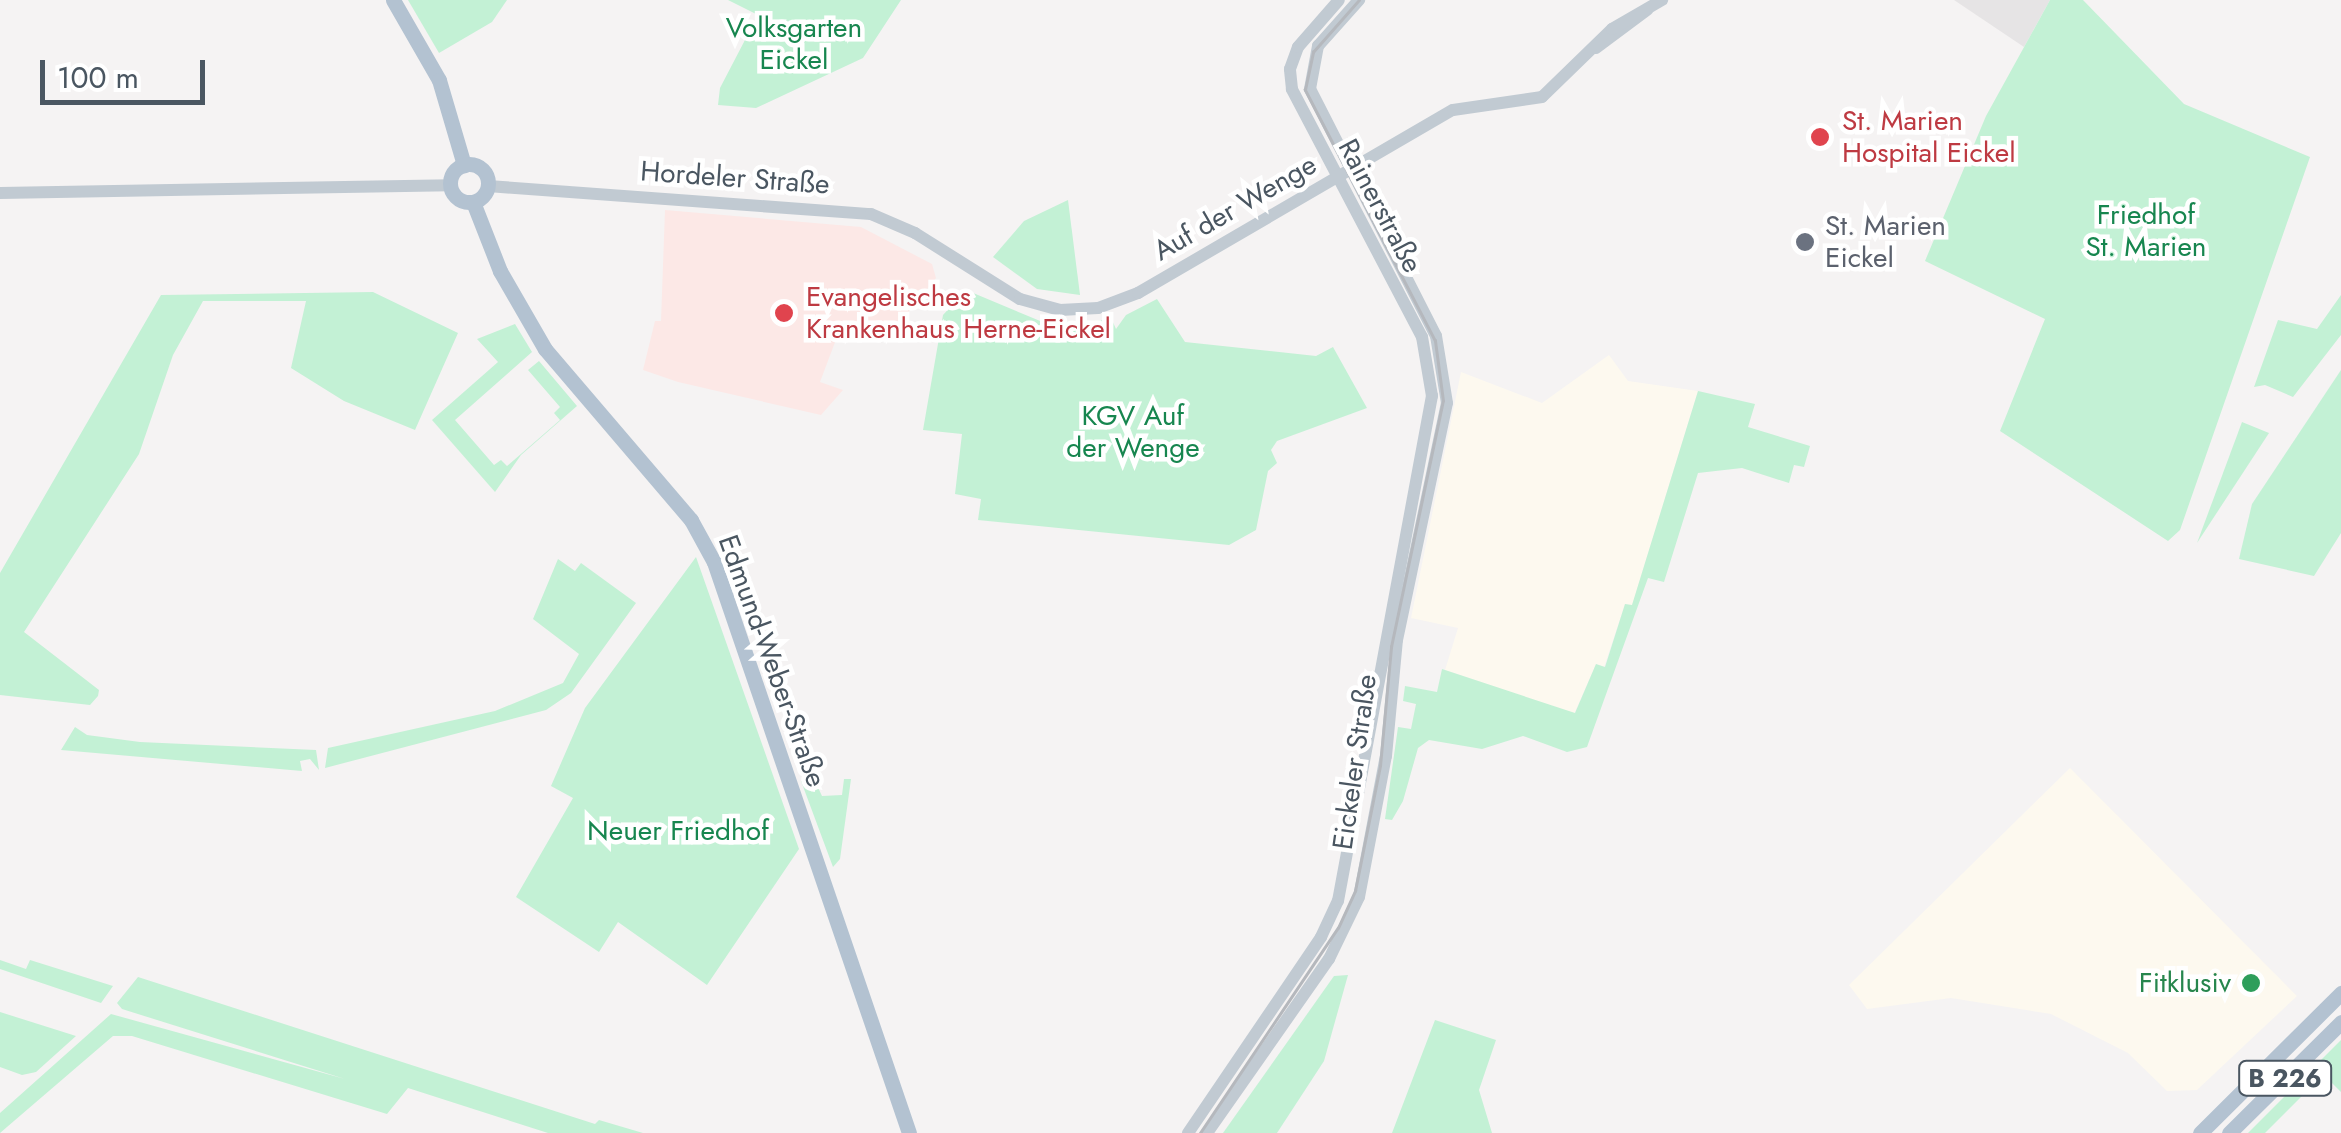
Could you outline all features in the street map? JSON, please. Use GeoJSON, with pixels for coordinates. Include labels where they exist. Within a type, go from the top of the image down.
{"type":"FeatureCollection","features":[{"type":"Feature","properties":{"kind":"main road"},"geometry":{"type":"LineString","coordinates":[[393,0],[439,80],[464,165]]}},
{"type":"Feature","properties":{"kind":"main road"},"geometry":{"type":"LineString","coordinates":[[464,165],[482,169],[488,186],[473,202],[458,198],[450,185],[464,165]]}},
{"type":"Feature","properties":{"kind":"main road","name":"Edmund-Weber-Straße"},"geometry":{"type":"LineString","coordinates":[[473,202],[506,282],[545,349],[690,520],[714,562],[909,1133]]}},
{"type":"Feature","properties":{"kind":"main road","name":"B 226"},"geometry":{"type":"LineString","coordinates":[[2200,1133],[2341,992]]}},
{"type":"Feature","properties":{"kind":"main road","name":"B 226"},"geometry":{"type":"LineString","coordinates":[[2229,1133],[2341,1022]]}},
{"type":"Feature","properties":{"kind":"street","name":"Rainerstraße"},"geometry":{"type":"LineString","coordinates":[[1339,0],[1298,47],[1289,74],[1335,178],[1437,359]]}},
{"type":"Feature","properties":{"kind":"street","name":"Rainerstraße"},"geometry":{"type":"LineString","coordinates":[[1359,0],[1322,40],[1309,72],[1312,98],[1350,169],[1437,359]]}},
{"type":"Feature","properties":{"kind":"street","name":"Auf der Wenge"},"geometry":{"type":"LineString","coordinates":[[965,265],[1035,305],[1098,308],[1138,293],[1461,106],[1528,101],[1551,91],[1637,10],[1654,5]]}},
{"type":"Feature","properties":{"kind":"street"},"geometry":{"type":"LineString","coordinates":[[0,193],[450,185]]}},
{"type":"Feature","properties":{"kind":"street","name":"Hordeler Straße"},"geometry":{"type":"LineString","coordinates":[[488,186],[871,214],[965,265]]}},
{"type":"Feature","properties":{"kind":"street","name":"Eickeler Straße"},"geometry":{"type":"LineString","coordinates":[[1188,1133],[1321,937],[1338,900],[1430,414],[1437,359]]}},
{"type":"Feature","properties":{"kind":"street","name":"Eickeler Straße"},"geometry":{"type":"LineString","coordinates":[[1207,1133],[1330,960],[1359,896],[1386,756],[1394,658],[1447,403],[1437,359]]}},
{"type":"Feature","properties":{"kind":"shaded area"},"geometry":{"type":"Polygon","coordinates":[[[1954,0],[2050,0],[2024,47],[1954,0]]]}},
{"type":"Feature","properties":{"kind":"shaded area","name":"Evangelisches Krankenhaus Herne-Eickel"},"geometry":{"type":"Polygon","coordinates":[[[665,210],[861,227],[932,264],[936,278],[886,340],[840,329],[820,382],[843,390],[821,415],[678,382],[643,370],[655,321],[661,321],[665,210]]]}},
{"type":"Feature","properties":{"kind":"shaded area"},"geometry":{"type":"Polygon","coordinates":[[[1609,355],[1628,381],[1698,391],[1632,606],[1625,604],[1604,667],[1596,664],[1574,714],[1445,670],[1458,628],[1411,618],[1461,372],[1542,403],[1609,355]]]}},
{"type":"Feature","properties":{"kind":"shaded area"},"geometry":{"type":"Polygon","coordinates":[[[2070,768],[2297,996],[2197,1090],[2167,1091],[2128,1053],[2051,1014],[1951,998],[1867,1009],[1849,985],[2070,768]]]}},
{"type":"Feature","properties":{"kind":"green space"},"geometry":{"type":"Polygon","coordinates":[[[408,0],[507,0],[492,22],[439,53],[408,0]]]}},
{"type":"Feature","properties":{"kind":"green space","name":"Volksgarten Eickel"},"geometry":{"type":"Polygon","coordinates":[[[728,0],[901,0],[863,58],[756,108],[718,105],[720,88],[758,15],[728,0]]]}},
{"type":"Feature","properties":{"kind":"green space","name":"Friedhof St. Marien"},"geometry":{"type":"Polygon","coordinates":[[[2050,0],[2083,0],[2184,104],[2310,157],[2180,530],[2168,541],[2000,431],[2045,319],[1925,261],[1986,116],[2050,0]]]}},
{"type":"Feature","properties":{"kind":"green space"},"geometry":{"type":"Polygon","coordinates":[[[1068,200],[1080,295],[1037,289],[993,257],[1024,221],[1068,200]]]}},
{"type":"Feature","properties":{"kind":"green space","name":"KGV Auf der Wenge"},"geometry":{"type":"Polygon","coordinates":[[[966,290],[1045,323],[1112,320],[1116,329],[1126,315],[1157,299],[1185,342],[1316,356],[1333,347],[1367,408],[1277,441],[1271,450],[1277,463],[1268,471],[1256,530],[1229,545],[978,520],[981,499],[955,494],[962,434],[923,430],[943,315],[966,290]]]}},
{"type":"Feature","properties":{"kind":"green space"},"geometry":{"type":"Polygon","coordinates":[[[373,292],[458,333],[415,430],[344,401],[291,368],[306,301],[203,301],[173,355],[139,454],[24,632],[99,690],[98,696],[90,705],[0,695],[0,573],[161,295],[373,292]]]}},
{"type":"Feature","properties":{"kind":"green space"},"geometry":{"type":"Polygon","coordinates":[[[2341,295],[2341,335],[2293,397],[2265,385],[2254,387],[2278,320],[2317,329],[2341,295]]]}},
{"type":"Feature","properties":{"kind":"green space"},"geometry":{"type":"Polygon","coordinates":[[[515,324],[532,352],[455,420],[494,465],[501,460],[507,466],[560,420],[554,413],[560,407],[528,370],[539,361],[577,406],[521,455],[495,492],[432,420],[498,362],[477,339],[515,324]]]}},
{"type":"Feature","properties":{"kind":"green space"},"geometry":{"type":"Polygon","coordinates":[[[2341,370],[2341,533],[2314,576],[2239,559],[2252,504],[2341,370]]]}},
{"type":"Feature","properties":{"kind":"green space"},"geometry":{"type":"Polygon","coordinates":[[[1698,391],[1755,404],[1748,427],[1810,446],[1804,467],[1794,465],[1789,483],[1742,468],[1698,473],[1664,582],[1648,578],[1587,747],[1567,752],[1523,736],[1482,749],[1429,740],[1418,748],[1403,801],[1392,820],[1385,819],[1398,727],[1411,729],[1416,704],[1403,701],[1405,686],[1437,692],[1442,669],[1575,713],[1596,664],[1605,667],[1625,604],[1632,605],[1698,391]]]}},
{"type":"Feature","properties":{"kind":"green space"},"geometry":{"type":"Polygon","coordinates":[[[2242,422],[2269,433],[2197,543],[2242,422]]]}},
{"type":"Feature","properties":{"kind":"green space","name":"Neuer Friedhof"},"geometry":{"type":"Polygon","coordinates":[[[696,557],[799,849],[707,985],[618,922],[599,952],[516,897],[573,798],[551,786],[585,708],[696,557]]]}},
{"type":"Feature","properties":{"kind":"green space"},"geometry":{"type":"Polygon","coordinates":[[[558,559],[575,571],[581,563],[636,603],[571,693],[546,710],[325,768],[328,748],[495,711],[563,683],[579,654],[533,619],[558,559]]]}},
{"type":"Feature","properties":{"kind":"green space"},"geometry":{"type":"Polygon","coordinates":[[[75,727],[87,735],[140,742],[316,750],[319,770],[310,759],[300,761],[302,771],[61,750],[75,727]]]}},
{"type":"Feature","properties":{"kind":"green space"},"geometry":{"type":"Polygon","coordinates":[[[814,779],[822,796],[842,795],[844,779],[851,779],[840,859],[833,867],[801,781],[814,779]]]}},
{"type":"Feature","properties":{"kind":"green space"},"geometry":{"type":"Polygon","coordinates":[[[0,960],[26,969],[30,960],[113,986],[101,1003],[0,969],[0,960]]]}},
{"type":"Feature","properties":{"kind":"green space"},"geometry":{"type":"Polygon","coordinates":[[[1348,975],[1324,1061],[1277,1133],[1223,1133],[1334,976],[1348,975]]]}},
{"type":"Feature","properties":{"kind":"green space"},"geometry":{"type":"Polygon","coordinates":[[[138,977],[595,1124],[599,1120],[643,1133],[548,1133],[408,1088],[387,1114],[132,1036],[113,1036],[0,1133],[0,1113],[111,1014],[345,1079],[122,1009],[117,1003],[138,977]]]}},
{"type":"Feature","properties":{"kind":"green space"},"geometry":{"type":"Polygon","coordinates":[[[0,1012],[76,1036],[36,1072],[22,1075],[0,1067],[0,1012]]]}},
{"type":"Feature","properties":{"kind":"green space"},"geometry":{"type":"Polygon","coordinates":[[[1435,1020],[1496,1040],[1479,1090],[1492,1133],[1392,1133],[1435,1020]]]}},
{"type":"Feature","properties":{"kind":"green space"},"geometry":{"type":"Polygon","coordinates":[[[2341,1040],[2341,1092],[2331,1082],[2314,1084],[2265,1133],[2248,1133],[2341,1040]]]}},
{"type":"Feature","properties":{"kind":"tram line"},"geometry":{"type":"LineString","coordinates":[[1200,1133],[1338,928],[1355,891],[1380,766],[1391,647],[1443,401],[1435,341],[1305,90],[1313,52],[1359,0]]}},
{"type":"Feature","properties":{"kind":"place","name":"St. Marien Hospital Eickel"},"geometry":{"type":"Point","coordinates":[1820,137]}},
{"type":"Feature","properties":{"kind":"place","name":"St. Marien Eickel"},"geometry":{"type":"Point","coordinates":[1805,242]}},
{"type":"Feature","properties":{"kind":"place","name":"Evangelisches Krankenhaus Herne-Eickel"},"geometry":{"type":"Point","coordinates":[784,313]}},
{"type":"Feature","properties":{"kind":"place","name":"Fitklusiv"},"geometry":{"type":"Point","coordinates":[2251,983]}}]}
